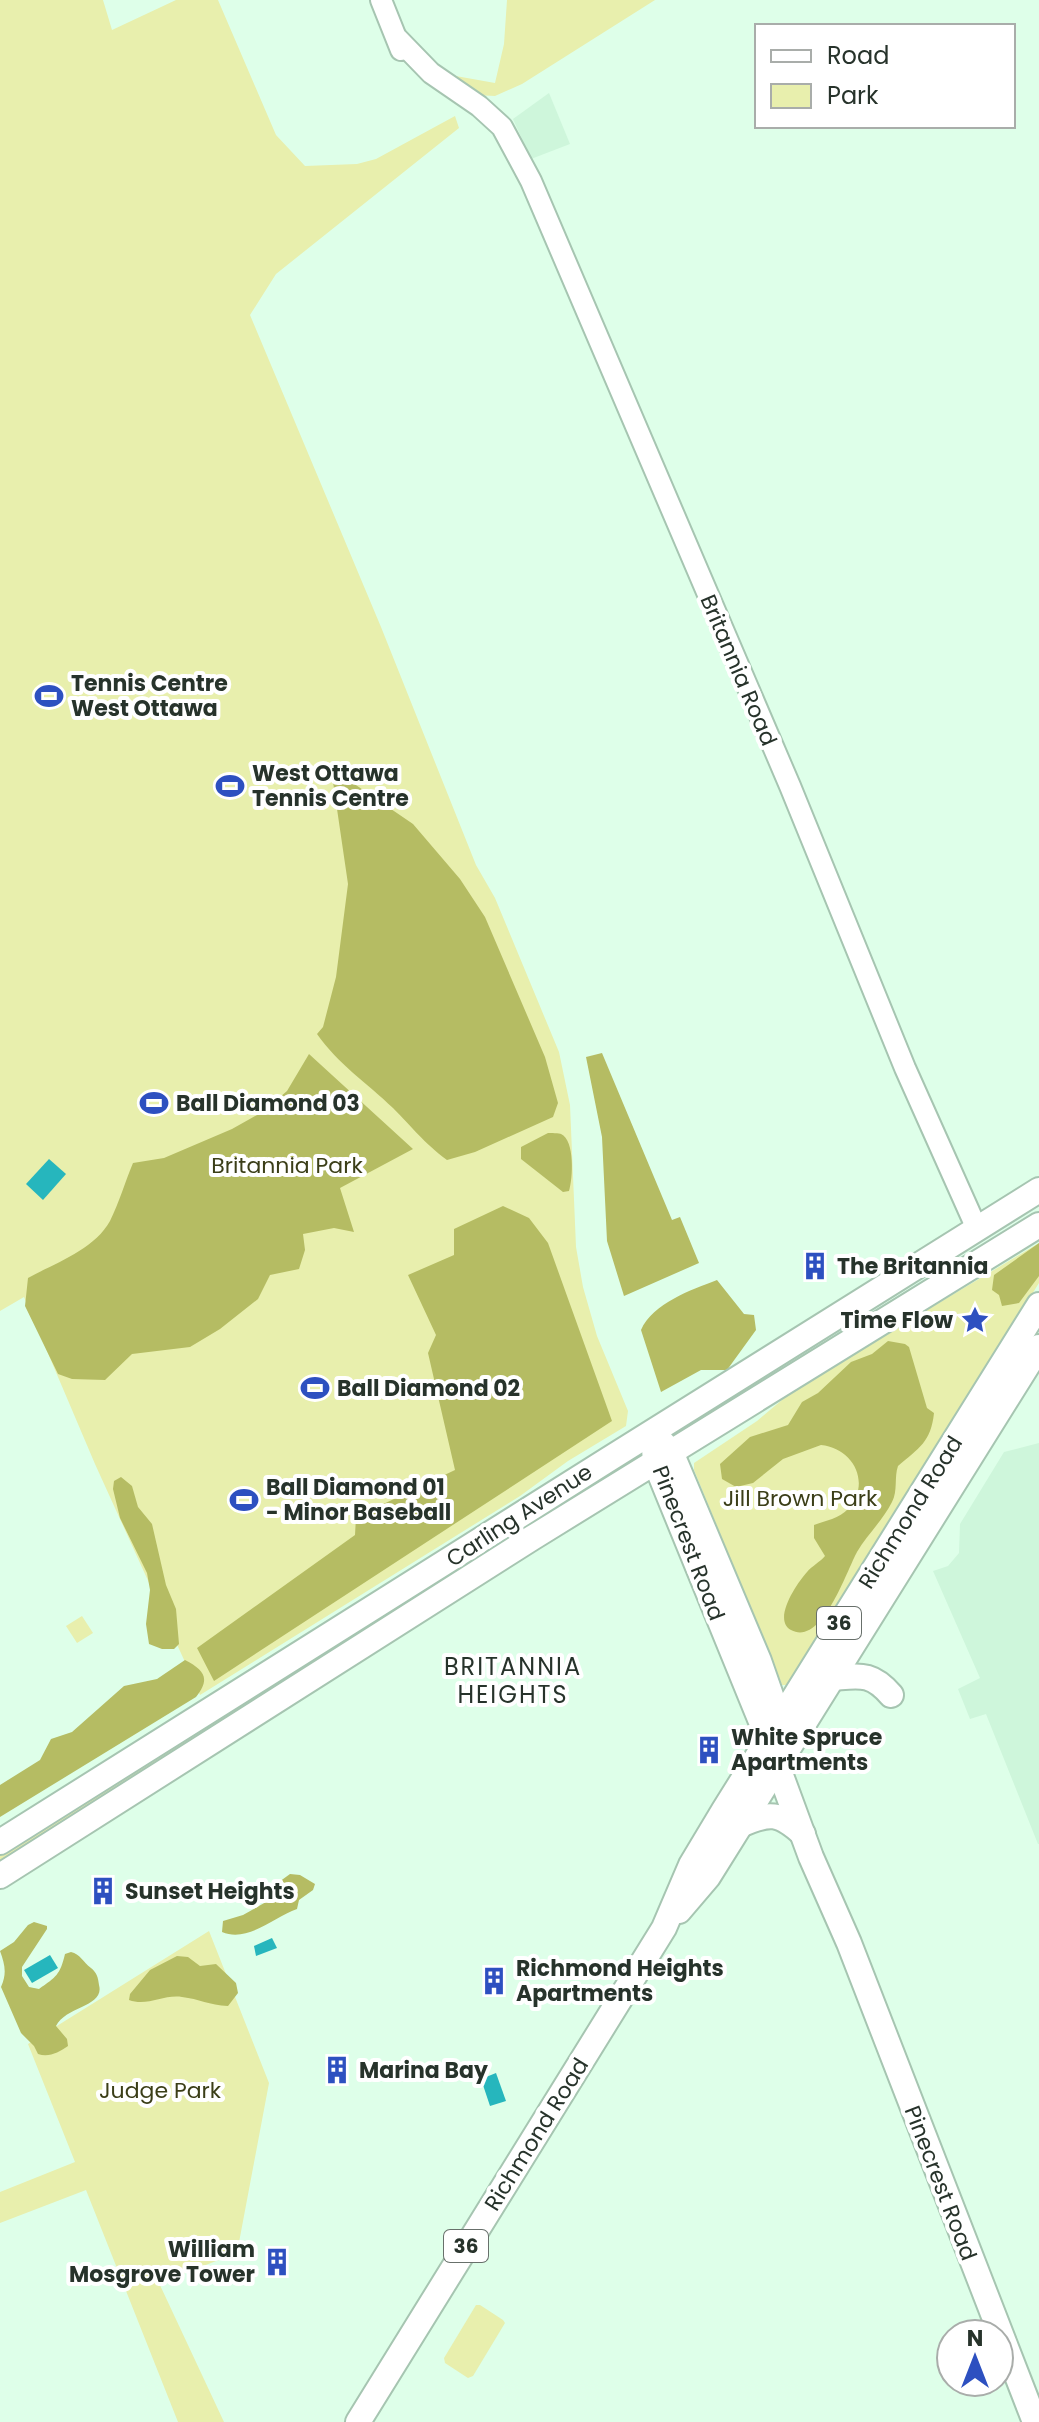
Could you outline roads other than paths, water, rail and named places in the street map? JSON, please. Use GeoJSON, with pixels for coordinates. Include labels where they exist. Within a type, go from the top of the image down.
{"type":"FeatureCollection","features":[{"type":"Feature","properties":{"kind":"main road","name":"Carling Avenue"},"geometry":{"type":"LineString","coordinates":[[0,1842],[652,1430],[1039,1190]]}},
{"type":"Feature","properties":{"kind":"main road","name":"Carling Avenue"},"geometry":{"type":"LineString","coordinates":[[0,1876],[663,1457],[1039,1225]]}},
{"type":"Feature","properties":{"kind":"main road","name":"Richmond Road"},"geometry":{"type":"LineString","coordinates":[[664,1928],[708,1877],[740,1825],[778,1742],[832,1678],[1004,1382],[1039,1305]]}},
{"type":"Feature","properties":{"kind":"main road","name":"Richmond Road"},"geometry":{"type":"LineString","coordinates":[[358,2422],[664,1928],[691,1865],[778,1742],[1004,1382],[1039,1347]]}},
{"type":"Feature","properties":{"kind":"main road","name":"Pinecrest Road"},"geometry":{"type":"LineString","coordinates":[[652,1430],[778,1742],[822,1840],[849,1943]]}},
{"type":"Feature","properties":{"kind":"main road"},"geometry":{"type":"LineString","coordinates":[[832,1678],[862,1675],[882,1685],[891,1695]]}},
{"type":"Feature","properties":{"kind":"main road","name":"Pinecrest Road"},"geometry":{"type":"LineString","coordinates":[[778,1742],[803,1834],[849,1943],[1035,2422]]}},
{"type":"Feature","properties":{"kind":"main road"},"geometry":{"type":"LineString","coordinates":[[740,1825],[759,1817],[776,1815],[803,1834]]}},
{"type":"Feature","properties":{"kind":"street","name":"Britannia Road"},"geometry":{"type":"LineString","coordinates":[[381,0],[398,39],[431,73],[479,106],[502,127],[553,229],[790,786],[905,1068],[977,1229]]}},
{"type":"Feature","properties":{"kind":"water"},"geometry":{"type":"Polygon","coordinates":[[[49,1159],[66,1174],[43,1200],[26,1184],[49,1159]]]}},
{"type":"Feature","properties":{"kind":"water"},"geometry":{"type":"Polygon","coordinates":[[[272,1938],[277,1948],[256,1956],[254,1946],[272,1938]]]}},
{"type":"Feature","properties":{"kind":"water"},"geometry":{"type":"Polygon","coordinates":[[[50,1955],[58,1968],[32,1983],[24,1970],[50,1955]]]}},
{"type":"Feature","properties":{"kind":"water"},"geometry":{"type":"Polygon","coordinates":[[[496,2073],[506,2101],[490,2106],[481,2079],[496,2073]]]}},
{"type":"Feature","properties":{"kind":"place","name":"Tennis Centre West Ottawa"},"geometry":{"type":"Point","coordinates":[49,696]}},
{"type":"Feature","properties":{"kind":"place","name":"West Ottawa Tennis Centre"},"geometry":{"type":"Point","coordinates":[230,786]}},
{"type":"Feature","properties":{"kind":"place","name":"Ball Diamond 03"},"geometry":{"type":"Point","coordinates":[154,1103]}},
{"type":"Feature","properties":{"kind":"place","name":"The Britannia"},"geometry":{"type":"Point","coordinates":[815,1266]}},
{"type":"Feature","properties":{"kind":"place","name":"Time Flow"},"geometry":{"type":"Point","coordinates":[975,1320]}},
{"type":"Feature","properties":{"kind":"place","name":"Ball Diamond 02"},"geometry":{"type":"Point","coordinates":[315,1388]}},
{"type":"Feature","properties":{"kind":"place","name":"Ball Diamond 01 - Minor Baseball"},"geometry":{"type":"Point","coordinates":[244,1500]}},
{"type":"Feature","properties":{"kind":"place","name":"White Spruce Apartments"},"geometry":{"type":"Point","coordinates":[709,1750]}},
{"type":"Feature","properties":{"kind":"place","name":"Sunset Heights"},"geometry":{"type":"Point","coordinates":[103,1891]}},
{"type":"Feature","properties":{"kind":"place","name":"Richmond Heights Apartments"},"geometry":{"type":"Point","coordinates":[494,1981]}},
{"type":"Feature","properties":{"kind":"place","name":"Marina Bay"},"geometry":{"type":"Point","coordinates":[337,2070]}},
{"type":"Feature","properties":{"kind":"place","name":"William Mosgrove Tower"},"geometry":{"type":"Point","coordinates":[277,2262]}},
{"type":"Feature","properties":{"kind":"district","name":"BRITANNIA HEIGHTS"},"geometry":{"type":"Point","coordinates":[513,1681]}},
{"type":"Feature","properties":{"kind":"park label","name":"Britannia Park"},"geometry":{"type":"Point","coordinates":[287,1165]}},
{"type":"Feature","properties":{"kind":"park label","name":"Jill Brown Park"},"geometry":{"type":"Point","coordinates":[800,1498]}},
{"type":"Feature","properties":{"kind":"park label","name":"Judge Park"},"geometry":{"type":"Point","coordinates":[160,2090]}}]}
